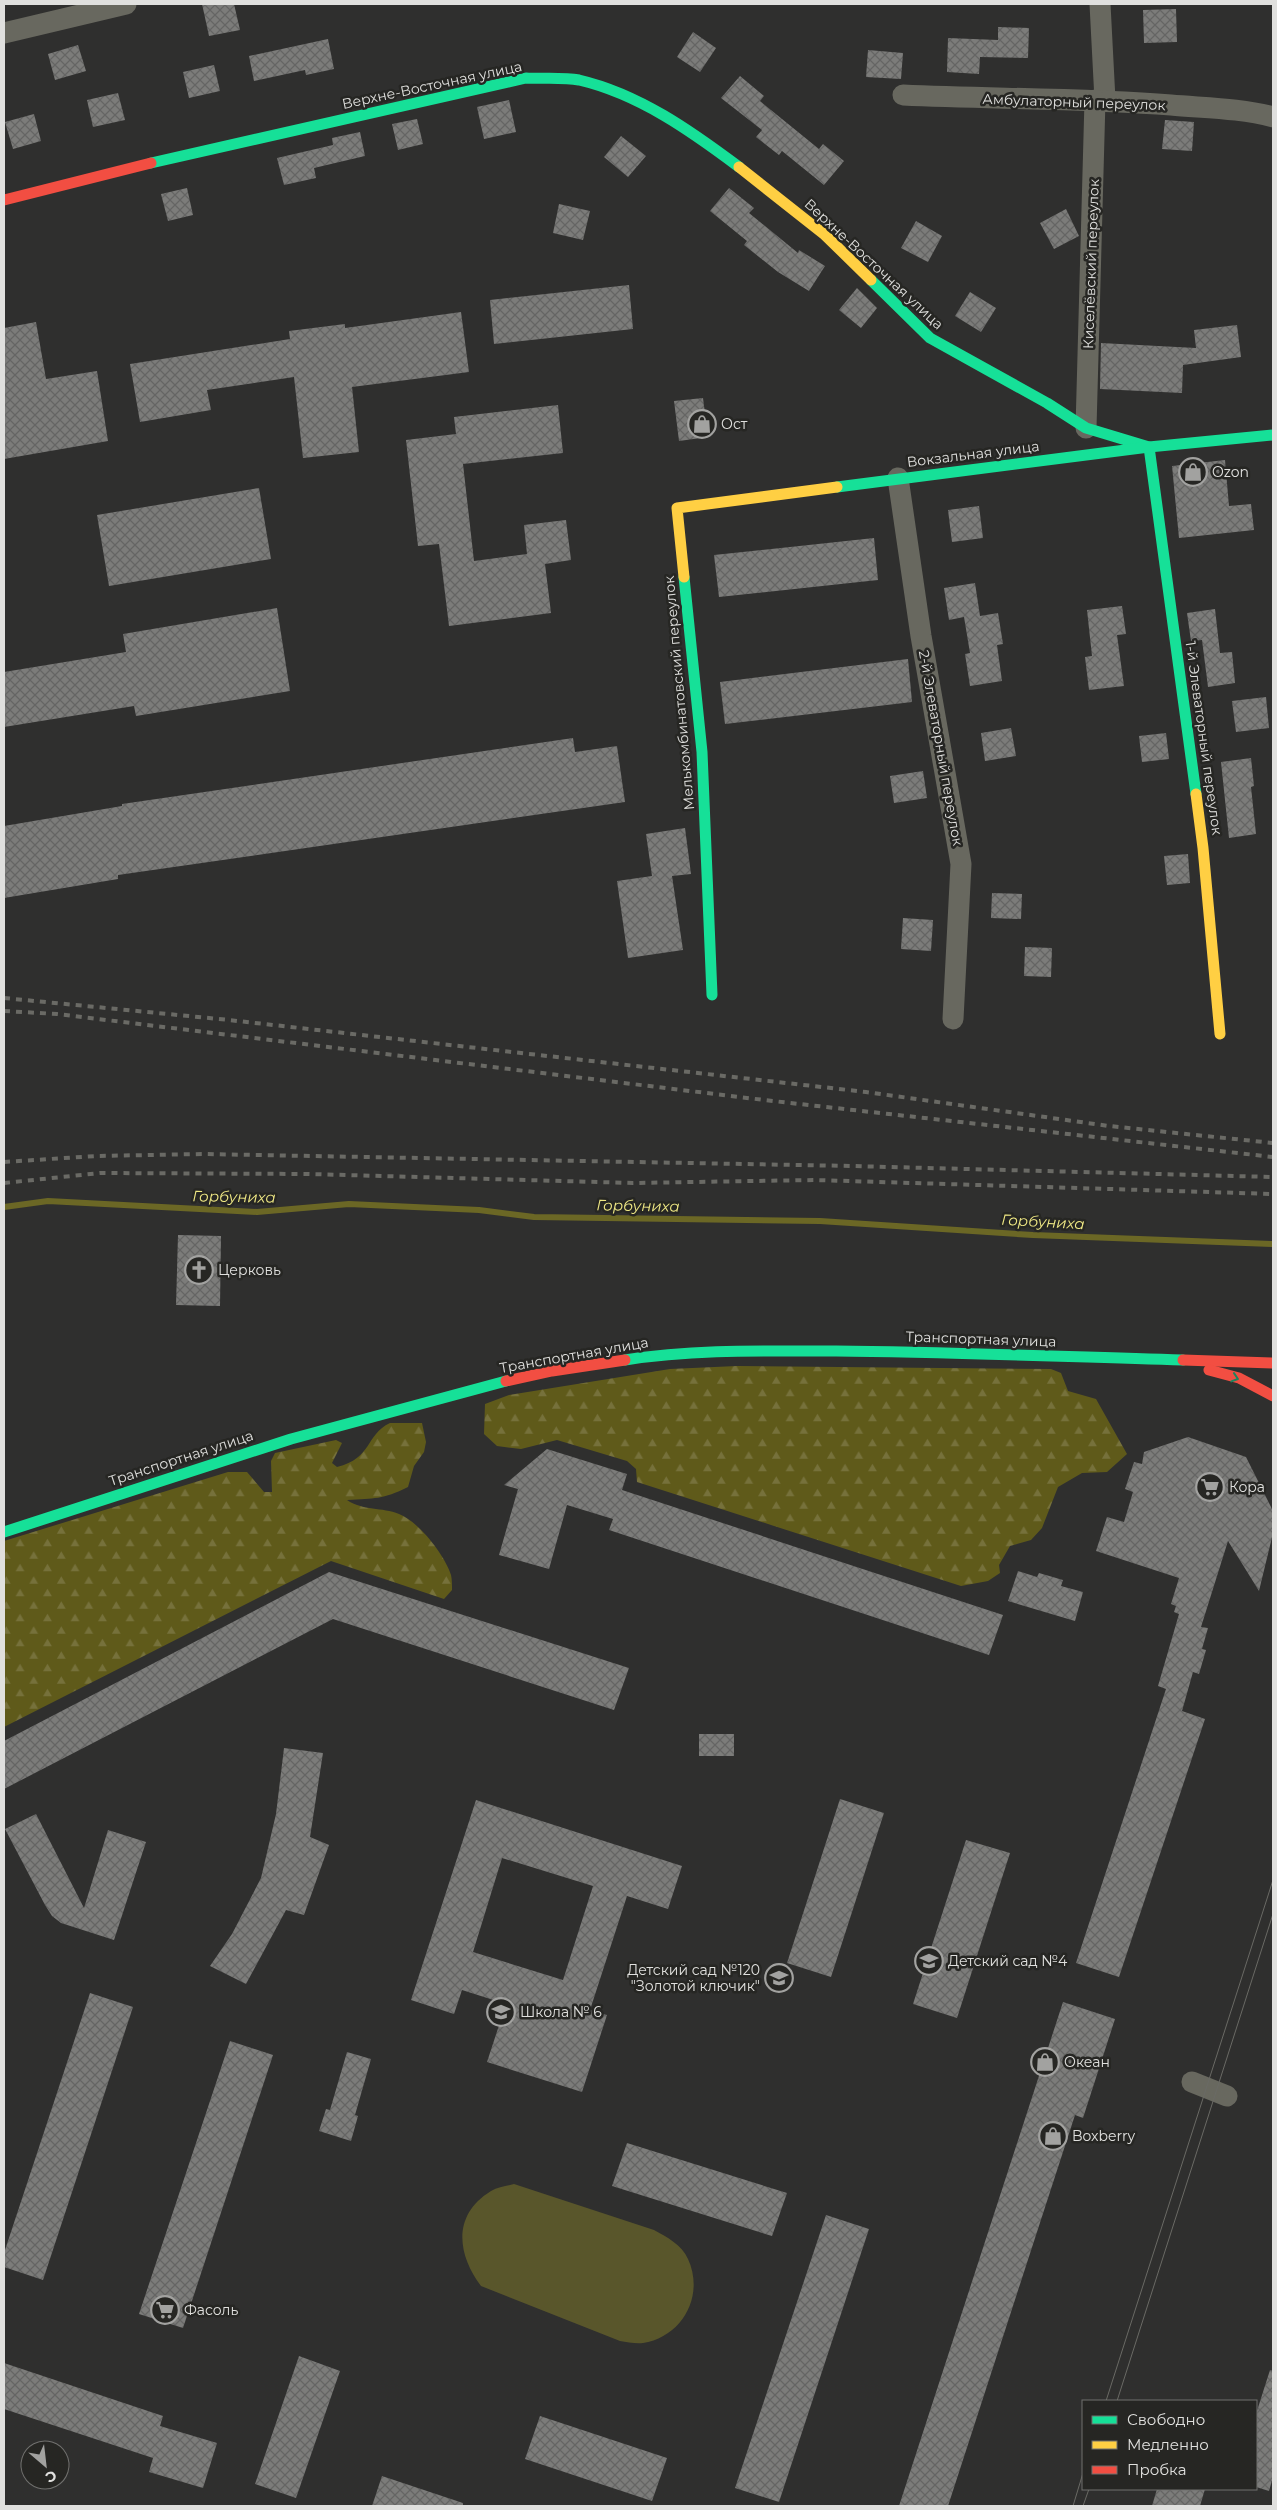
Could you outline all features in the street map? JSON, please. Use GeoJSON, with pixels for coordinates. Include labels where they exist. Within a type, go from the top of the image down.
{"type":"FeatureCollection","features":[{"type":"Feature","properties":{"kind":"street"},"geometry":{"type":"LineString","coordinates":[[4,33],[126,4]]}},
{"type":"Feature","properties":{"kind":"street","name":"Киселёвский переулок"},"geometry":{"type":"LineString","coordinates":[[1086,428],[1100,100],[1100,4]]}},
{"type":"Feature","properties":{"kind":"street","name":"Верхне-Восточная улица"},"geometry":{"type":"LineString","coordinates":[[4,200],[69,182],[526,78],[578,80],[631,96],[706,142],[824,235],[930,338],[1047,403],[1086,428],[1149,447]]}},
{"type":"Feature","properties":{"kind":"street","name":"Амбулаторный переулок"},"geometry":{"type":"LineString","coordinates":[[903,95],[990,99],[1100,100],[1224,110],[1273,117]]}},
{"type":"Feature","properties":{"kind":"street","name":"Вокзальная улица"},"geometry":{"type":"LineString","coordinates":[[677,508],[1149,447],[1273,435]]}},
{"type":"Feature","properties":{"kind":"street","name":"1-й Элеваторный переулок"},"geometry":{"type":"LineString","coordinates":[[1149,447],[1203,848],[1220,1034]]}},
{"type":"Feature","properties":{"kind":"street","name":"2-й Элеваторный переулок"},"geometry":{"type":"LineString","coordinates":[[898,478],[921,636],[961,864],[953,1019]]}},
{"type":"Feature","properties":{"kind":"street","name":"Мелькомбинатовский переулок"},"geometry":{"type":"LineString","coordinates":[[677,508],[702,752],[712,995]]}},
{"type":"Feature","properties":{"kind":"street","name":"Транспортная улица"},"geometry":{"type":"LineString","coordinates":[[4,1532],[291,1439],[459,1393],[552,1371],[661,1354],[767,1351],[925,1352],[1171,1361]]}},
{"type":"Feature","properties":{"kind":"street"},"geometry":{"type":"LineString","coordinates":[[1242,1362],[1273,1359]]}},
{"type":"Feature","properties":{"kind":"street"},"geometry":{"type":"LineString","coordinates":[[1171,1361],[1273,1363]]}},
{"type":"Feature","properties":{"kind":"street"},"geometry":{"type":"LineString","coordinates":[[1171,1361],[1239,1378],[1273,1396]]}},
{"type":"Feature","properties":{"kind":"street"},"geometry":{"type":"LineString","coordinates":[[1192,2082],[1228,2096]]}},
{"type":"Feature","properties":{"kind":"shaded area"},"geometry":{"type":"Polygon","coordinates":[[[514,2184],[654,2230],[678,2246],[688,2259],[693,2273],[694,2287],[692,2300],[679,2324],[669,2333],[657,2339],[643,2343],[620,2341],[481,2286],[473,2274],[463,2248],[464,2223],[478,2201],[491,2191],[514,2184]]]}},
{"type":"Feature","properties":{"kind":"green space"},"geometry":{"type":"Polygon","coordinates":[[[737,1366],[1051,1369],[1061,1373],[1068,1391],[1096,1399],[1127,1454],[1107,1472],[1082,1473],[1058,1487],[1042,1528],[1031,1540],[1010,1546],[999,1565],[1000,1573],[988,1581],[961,1586],[637,1482],[636,1469],[627,1461],[557,1440],[521,1449],[497,1446],[484,1434],[485,1404],[509,1395],[670,1369],[737,1366]]]}},
{"type":"Feature","properties":{"kind":"green space"},"geometry":{"type":"Polygon","coordinates":[[[390,1423],[422,1423],[426,1442],[424,1452],[414,1466],[408,1487],[385,1496],[347,1500],[359,1506],[399,1514],[422,1531],[443,1558],[451,1575],[452,1590],[444,1599],[331,1561],[4,1727],[4,1541],[228,1472],[247,1472],[264,1492],[272,1492],[271,1461],[275,1453],[336,1440],[342,1443],[332,1463],[337,1467],[357,1458],[376,1434],[390,1423]]]}},
{"type":"Feature","properties":{"kind":"building"},"geometry":{"type":"Polygon","coordinates":[[[202,4],[234,4],[240,30],[209,36],[202,4]]]}},
{"type":"Feature","properties":{"kind":"building"},"geometry":{"type":"Polygon","coordinates":[[[1176,9],[1177,42],[1144,43],[1143,10],[1176,9]]]}},
{"type":"Feature","properties":{"kind":"building"},"geometry":{"type":"Polygon","coordinates":[[[998,27],[1029,28],[1028,58],[980,57],[979,74],[947,72],[948,38],[998,40],[998,27]]]}},
{"type":"Feature","properties":{"kind":"building"},"geometry":{"type":"Polygon","coordinates":[[[693,32],[716,48],[700,72],[677,57],[693,32]]]}},
{"type":"Feature","properties":{"kind":"building"},"geometry":{"type":"Polygon","coordinates":[[[328,39],[334,69],[306,75],[305,70],[254,81],[249,56],[328,39]]]}},
{"type":"Feature","properties":{"kind":"building"},"geometry":{"type":"Polygon","coordinates":[[[78,45],[86,71],[55,80],[48,54],[78,45]]]}},
{"type":"Feature","properties":{"kind":"building"},"geometry":{"type":"Polygon","coordinates":[[[868,50],[903,53],[901,79],[866,77],[868,50]]]}},
{"type":"Feature","properties":{"kind":"building"},"geometry":{"type":"Polygon","coordinates":[[[214,65],[220,91],[189,98],[183,72],[214,65]]]}},
{"type":"Feature","properties":{"kind":"building"},"geometry":{"type":"Polygon","coordinates":[[[740,76],[764,96],[760,101],[819,149],[823,144],[844,161],[824,185],[782,151],[779,155],[756,137],[762,130],[721,98],[740,76]]]}},
{"type":"Feature","properties":{"kind":"building"},"geometry":{"type":"Polygon","coordinates":[[[118,93],[125,120],[93,127],[87,100],[118,93]]]}},
{"type":"Feature","properties":{"kind":"building"},"geometry":{"type":"Polygon","coordinates":[[[509,100],[516,132],[484,139],[477,107],[509,100]]]}},
{"type":"Feature","properties":{"kind":"building"},"geometry":{"type":"Polygon","coordinates":[[[34,114],[41,141],[13,149],[5,122],[34,114]]]}},
{"type":"Feature","properties":{"kind":"building"},"geometry":{"type":"Polygon","coordinates":[[[417,119],[423,144],[398,150],[392,124],[417,119]]]}},
{"type":"Feature","properties":{"kind":"building"},"geometry":{"type":"Polygon","coordinates":[[[1165,120],[1194,122],[1192,151],[1162,149],[1165,120]]]}},
{"type":"Feature","properties":{"kind":"building"},"geometry":{"type":"Polygon","coordinates":[[[360,132],[365,156],[314,168],[316,178],[284,185],[277,158],[333,145],[332,138],[360,132]]]}},
{"type":"Feature","properties":{"kind":"building"},"geometry":{"type":"Polygon","coordinates":[[[621,136],[646,156],[628,177],[604,157],[621,136]]]}},
{"type":"Feature","properties":{"kind":"building"},"geometry":{"type":"Polygon","coordinates":[[[187,188],[193,215],[168,221],[161,194],[187,188]]]}},
{"type":"Feature","properties":{"kind":"building"},"geometry":{"type":"Polygon","coordinates":[[[729,188],[754,208],[749,213],[798,253],[799,250],[825,266],[809,291],[778,272],[744,245],[747,241],[710,211],[729,188]]]}},
{"type":"Feature","properties":{"kind":"building"},"geometry":{"type":"Polygon","coordinates":[[[559,204],[590,211],[583,240],[553,233],[559,204]]]}},
{"type":"Feature","properties":{"kind":"building"},"geometry":{"type":"Polygon","coordinates":[[[1066,209],[1079,236],[1054,249],[1040,223],[1066,209]]]}},
{"type":"Feature","properties":{"kind":"building"},"geometry":{"type":"Polygon","coordinates":[[[916,221],[942,236],[928,262],[901,248],[916,221]]]}},
{"type":"Feature","properties":{"kind":"building"},"geometry":{"type":"Polygon","coordinates":[[[629,285],[633,329],[494,344],[490,300],[629,285]]]}},
{"type":"Feature","properties":{"kind":"building"},"geometry":{"type":"Polygon","coordinates":[[[857,288],[877,308],[861,328],[839,310],[857,288]]]}},
{"type":"Feature","properties":{"kind":"building"},"geometry":{"type":"Polygon","coordinates":[[[970,292],[996,308],[981,332],[955,316],[970,292]]]}},
{"type":"Feature","properties":{"kind":"building"},"geometry":{"type":"Polygon","coordinates":[[[461,312],[469,372],[352,387],[359,452],[303,458],[294,377],[207,390],[211,410],[140,422],[130,364],[290,339],[289,331],[345,324],[345,328],[461,312]]]}},
{"type":"Feature","properties":{"kind":"building"},"geometry":{"type":"Polygon","coordinates":[[[36,322],[46,379],[97,371],[108,441],[4,459],[4,328],[36,322]]]}},
{"type":"Feature","properties":{"kind":"building"},"geometry":{"type":"Polygon","coordinates":[[[1237,325],[1241,357],[1183,365],[1182,393],[1100,389],[1101,343],[1196,348],[1194,330],[1237,325]]]}},
{"type":"Feature","properties":{"kind":"building"},"geometry":{"type":"Polygon","coordinates":[[[703,398],[708,437],[679,441],[674,401],[703,398]]]}},
{"type":"Feature","properties":{"kind":"building"},"geometry":{"type":"Polygon","coordinates":[[[558,405],[563,453],[463,464],[474,561],[527,554],[524,525],[566,520],[571,560],[545,564],[551,613],[449,626],[439,544],[418,546],[406,440],[456,434],[454,417],[558,405]]]}},
{"type":"Feature","properties":{"kind":"building"},"geometry":{"type":"Polygon","coordinates":[[[1225,460],[1229,506],[1251,504],[1254,530],[1179,538],[1172,466],[1225,460]]]}},
{"type":"Feature","properties":{"kind":"building"},"geometry":{"type":"Polygon","coordinates":[[[259,488],[271,559],[109,586],[97,515],[259,488]]]}},
{"type":"Feature","properties":{"kind":"building"},"geometry":{"type":"Polygon","coordinates":[[[979,506],[983,538],[952,542],[948,510],[979,506]]]}},
{"type":"Feature","properties":{"kind":"building"},"geometry":{"type":"Polygon","coordinates":[[[874,538],[878,580],[719,597],[714,555],[874,538]]]}},
{"type":"Feature","properties":{"kind":"building"},"geometry":{"type":"Polygon","coordinates":[[[975,583],[980,616],[998,613],[1003,644],[997,645],[1002,681],[970,686],[965,654],[970,653],[964,617],[949,620],[944,588],[975,583]]]}},
{"type":"Feature","properties":{"kind":"building"},"geometry":{"type":"Polygon","coordinates":[[[1122,606],[1126,634],[1117,635],[1124,686],[1089,690],[1085,657],[1092,656],[1087,610],[1122,606]]]}},
{"type":"Feature","properties":{"kind":"building"},"geometry":{"type":"Polygon","coordinates":[[[277,608],[290,691],[136,716],[134,706],[4,727],[4,672],[126,652],[123,634],[277,608]]]}},
{"type":"Feature","properties":{"kind":"building"},"geometry":{"type":"Polygon","coordinates":[[[1215,609],[1220,653],[1232,652],[1235,683],[1208,687],[1202,640],[1191,641],[1187,613],[1215,609]]]}},
{"type":"Feature","properties":{"kind":"building"},"geometry":{"type":"Polygon","coordinates":[[[908,659],[912,702],[725,724],[720,682],[908,659]]]}},
{"type":"Feature","properties":{"kind":"building"},"geometry":{"type":"Polygon","coordinates":[[[1266,697],[1269,728],[1236,732],[1232,701],[1266,697]]]}},
{"type":"Feature","properties":{"kind":"building"},"geometry":{"type":"Polygon","coordinates":[[[1011,728],[1016,756],[985,761],[981,733],[1011,728]]]}},
{"type":"Feature","properties":{"kind":"building"},"geometry":{"type":"Polygon","coordinates":[[[1166,733],[1169,759],[1142,762],[1139,736],[1166,733]]]}},
{"type":"Feature","properties":{"kind":"building"},"geometry":{"type":"Polygon","coordinates":[[[573,738],[575,752],[617,746],[625,802],[118,875],[118,879],[4,898],[4,826],[122,806],[122,804],[573,738]]]}},
{"type":"Feature","properties":{"kind":"building"},"geometry":{"type":"Polygon","coordinates":[[[1251,758],[1254,786],[1251,787],[1256,834],[1229,838],[1221,762],[1251,758]]]}},
{"type":"Feature","properties":{"kind":"building"},"geometry":{"type":"Polygon","coordinates":[[[923,771],[927,798],[894,803],[890,776],[923,771]]]}},
{"type":"Feature","properties":{"kind":"building"},"geometry":{"type":"Polygon","coordinates":[[[685,828],[691,874],[672,876],[683,950],[628,958],[617,881],[652,876],[646,834],[685,828]]]}},
{"type":"Feature","properties":{"kind":"building"},"geometry":{"type":"Polygon","coordinates":[[[1188,854],[1190,883],[1167,885],[1164,856],[1188,854]]]}},
{"type":"Feature","properties":{"kind":"building"},"geometry":{"type":"Polygon","coordinates":[[[992,893],[1022,894],[1021,919],[991,918],[992,893]]]}},
{"type":"Feature","properties":{"kind":"building"},"geometry":{"type":"Polygon","coordinates":[[[903,918],[933,920],[931,951],[901,949],[903,918]]]}},
{"type":"Feature","properties":{"kind":"building"},"geometry":{"type":"Polygon","coordinates":[[[1025,947],[1052,948],[1051,977],[1024,976],[1025,947]]]}},
{"type":"Feature","properties":{"kind":"building","name":"Церковь"},"geometry":{"type":"Polygon","coordinates":[[[178,1235],[221,1236],[220,1306],[176,1305],[178,1235]]]}},
{"type":"Feature","properties":{"kind":"building"},"geometry":{"type":"Polygon","coordinates":[[[1188,1437],[1246,1457],[1273,1511],[1273,1533],[1259,1591],[1228,1541],[1201,1627],[1208,1628],[1202,1649],[1206,1650],[1199,1674],[1193,1672],[1182,1711],[1205,1719],[1119,1977],[1076,1963],[1166,1689],[1158,1686],[1179,1614],[1174,1612],[1176,1606],[1171,1604],[1179,1578],[1096,1551],[1107,1517],[1124,1522],[1133,1492],[1125,1489],[1134,1462],[1142,1464],[1144,1452],[1188,1437]]]}},
{"type":"Feature","properties":{"kind":"building"},"geometry":{"type":"Polygon","coordinates":[[[547,1449],[627,1474],[622,1490],[1003,1615],[989,1655],[609,1530],[613,1519],[567,1505],[549,1569],[499,1555],[518,1489],[504,1485],[547,1449]]]}},
{"type":"Feature","properties":{"kind":"building"},"geometry":{"type":"Polygon","coordinates":[[[1018,1571],[1037,1577],[1039,1573],[1063,1580],[1061,1586],[1083,1592],[1075,1621],[1008,1601],[1018,1571]]]}},
{"type":"Feature","properties":{"kind":"building"},"geometry":{"type":"Polygon","coordinates":[[[329,1572],[629,1668],[614,1710],[333,1619],[4,1789],[4,1741],[329,1572]]]}},
{"type":"Feature","properties":{"kind":"building"},"geometry":{"type":"Polygon","coordinates":[[[699,1734],[734,1734],[734,1756],[699,1756],[699,1734]]]}},
{"type":"Feature","properties":{"kind":"building"},"geometry":{"type":"Polygon","coordinates":[[[284,1748],[323,1753],[310,1837],[329,1845],[304,1915],[286,1910],[246,1984],[210,1966],[232,1934],[261,1878],[276,1814],[284,1748]]]}},
{"type":"Feature","properties":{"kind":"building","name":"Детский сад №120 \"Золотой ключик\""},"geometry":{"type":"Polygon","coordinates":[[[840,1799],[884,1813],[831,1977],[787,1963],[840,1799]]]}},
{"type":"Feature","properties":{"kind":"building"},"geometry":{"type":"Polygon","coordinates":[[[476,1800],[682,1866],[668,1909],[627,1896],[590,2010],[607,2015],[582,2092],[487,2062],[506,2004],[462,1990],[454,2014],[411,2000],[476,1800]],[[502,1858],[473,1952],[563,1980],[593,1886],[502,1858]]]}},
{"type":"Feature","properties":{"kind":"building"},"geometry":{"type":"Polygon","coordinates":[[[36,1814],[84,1908],[108,1830],[146,1842],[114,1940],[61,1923],[52,1916],[45,1905],[5,1829],[36,1814]]]}},
{"type":"Feature","properties":{"kind":"building","name":"Детский сад №4"},"geometry":{"type":"Polygon","coordinates":[[[966,1840],[1010,1853],[957,2018],[913,2004],[966,1840]]]}},
{"type":"Feature","properties":{"kind":"building"},"geometry":{"type":"Polygon","coordinates":[[[90,1993],[133,2007],[43,2280],[4,2267],[4,2253],[90,1993]]]}},
{"type":"Feature","properties":{"kind":"building"},"geometry":{"type":"Polygon","coordinates":[[[1063,2002],[1115,2019],[1083,2118],[1075,2115],[948,2506],[899,2506],[1063,2002]]]}},
{"type":"Feature","properties":{"kind":"building"},"geometry":{"type":"Polygon","coordinates":[[[230,2041],[273,2055],[183,2328],[139,2314],[230,2041]]]}},
{"type":"Feature","properties":{"kind":"building"},"geometry":{"type":"Polygon","coordinates":[[[347,2052],[371,2059],[355,2115],[358,2116],[351,2141],[319,2131],[326,2109],[330,2110],[347,2052]]]}},
{"type":"Feature","properties":{"kind":"building"},"geometry":{"type":"Polygon","coordinates":[[[627,2143],[787,2193],[772,2236],[612,2186],[627,2143]]]}},
{"type":"Feature","properties":{"kind":"building"},"geometry":{"type":"Polygon","coordinates":[[[826,2215],[869,2229],[779,2502],[735,2488],[826,2215]]]}},
{"type":"Feature","properties":{"kind":"building"},"geometry":{"type":"Polygon","coordinates":[[[299,2356],[340,2371],[296,2498],[255,2484],[299,2356]]]}},
{"type":"Feature","properties":{"kind":"building"},"geometry":{"type":"Polygon","coordinates":[[[4,2363],[163,2416],[160,2426],[217,2443],[203,2488],[149,2472],[153,2458],[4,2409],[4,2363]]]}},
{"type":"Feature","properties":{"kind":"building"},"geometry":{"type":"Polygon","coordinates":[[[1270,2370],[1273,2371],[1273,2477],[1269,2491],[1257,2487],[1257,2411],[1270,2370]]]}},
{"type":"Feature","properties":{"kind":"building"},"geometry":{"type":"Polygon","coordinates":[[[540,2416],[667,2458],[652,2501],[525,2459],[540,2416]]]}},
{"type":"Feature","properties":{"kind":"building"},"geometry":{"type":"Polygon","coordinates":[[[382,2476],[463,2503],[463,2506],[372,2506],[382,2476]]]}},
{"type":"Feature","properties":{"kind":"building"},"geometry":{"type":"Polygon","coordinates":[[[1157,2490],[1205,2490],[1200,2506],[1152,2506],[1157,2490]]]}},
{"type":"Feature","properties":{"kind":"waterway","name":"Горбуниха"},"geometry":{"type":"LineString","coordinates":[[4,1207],[48,1201],[257,1212],[349,1204],[479,1210],[534,1217],[820,1221],[1033,1235],[1273,1244]]}},
{"type":"Feature","properties":{"kind":"tram line"},"geometry":{"type":"LineString","coordinates":[[1106,2400],[1273,1880]]}},
{"type":"Feature","properties":{"kind":"tram line"},"geometry":{"type":"LineString","coordinates":[[1117,2400],[1273,1914]]}},
{"type":"Feature","properties":{"kind":"tram line"},"geometry":{"type":"LineString","coordinates":[[1073,2506],[1082,2476]]}},
{"type":"Feature","properties":{"kind":"tram line"},"geometry":{"type":"LineString","coordinates":[[1083,2506],[1089,2490]]}},
{"type":"Feature","properties":{"kind":"railway"},"geometry":{"type":"LineString","coordinates":[[4,998],[229,1020],[866,1092],[1109,1126],[1273,1143]]}},
{"type":"Feature","properties":{"kind":"railway"},"geometry":{"type":"LineString","coordinates":[[4,1011],[57,1014],[764,1100],[1273,1157]]}},
{"type":"Feature","properties":{"kind":"railway"},"geometry":{"type":"LineString","coordinates":[[4,1162],[96,1156],[203,1154],[852,1166],[1273,1177]]}},
{"type":"Feature","properties":{"kind":"railway"},"geometry":{"type":"LineString","coordinates":[[4,1183],[100,1173],[308,1174],[633,1183],[815,1180],[1273,1194]]}},
{"type":"Feature","properties":{"kind":"traffic: fast"},"geometry":{"type":"LineString","coordinates":[[151,163],[526,78],[579,80],[623,94],[664,115],[739,167]]}},
{"type":"Feature","properties":{"kind":"traffic: fast"},"geometry":{"type":"LineString","coordinates":[[871,280],[930,338],[1047,403],[1086,428],[1149,447],[1196,794]]}},
{"type":"Feature","properties":{"kind":"traffic: fast"},"geometry":{"type":"LineString","coordinates":[[837,487],[1149,447],[1273,435]]}},
{"type":"Feature","properties":{"kind":"traffic: fast"},"geometry":{"type":"LineString","coordinates":[[684,577],[702,752],[712,995]]}},
{"type":"Feature","properties":{"kind":"traffic: fast"},"geometry":{"type":"LineString","coordinates":[[625,1360],[651,1356],[730,1351],[923,1352],[1183,1360]]}},
{"type":"Feature","properties":{"kind":"traffic: fast"},"geometry":{"type":"LineString","coordinates":[[4,1532],[291,1439],[506,1381]]}},
{"type":"Feature","properties":{"kind":"traffic: slow"},"geometry":{"type":"LineString","coordinates":[[739,167],[825,235],[871,280]]}},
{"type":"Feature","properties":{"kind":"traffic: slow"},"geometry":{"type":"LineString","coordinates":[[684,577],[677,508],[837,487]]}},
{"type":"Feature","properties":{"kind":"traffic: slow"},"geometry":{"type":"LineString","coordinates":[[1196,794],[1203,848],[1220,1034]]}},
{"type":"Feature","properties":{"kind":"traffic: jam"},"geometry":{"type":"LineString","coordinates":[[4,200],[151,163]]}},
{"type":"Feature","properties":{"kind":"traffic: jam"},"geometry":{"type":"LineString","coordinates":[[506,1381],[552,1371],[625,1360]]}},
{"type":"Feature","properties":{"kind":"traffic: jam"},"geometry":{"type":"LineString","coordinates":[[1183,1360],[1273,1363]]}},
{"type":"Feature","properties":{"kind":"traffic: jam"},"geometry":{"type":"LineString","coordinates":[[1209,1370],[1239,1378],[1273,1396]]}},
{"type":"Feature","properties":{"kind":"place","name":"Ост"},"geometry":{"type":"Point","coordinates":[702,424]}},
{"type":"Feature","properties":{"kind":"place","name":"Ozon"},"geometry":{"type":"Point","coordinates":[1193,472]}},
{"type":"Feature","properties":{"kind":"place","name":"Церковь"},"geometry":{"type":"Point","coordinates":[199,1270]}},
{"type":"Feature","properties":{"kind":"place","name":"Кора"},"geometry":{"type":"Point","coordinates":[1210,1487]}},
{"type":"Feature","properties":{"kind":"place","name":"Детский сад №4"},"geometry":{"type":"Point","coordinates":[929,1961]}},
{"type":"Feature","properties":{"kind":"place","name":"Детский сад №120 \"Золотой ключик\""},"geometry":{"type":"Point","coordinates":[779,1978]}},
{"type":"Feature","properties":{"kind":"place","name":"Школа № 6"},"geometry":{"type":"Point","coordinates":[501,2012]}},
{"type":"Feature","properties":{"kind":"place","name":"Океан"},"geometry":{"type":"Point","coordinates":[1045,2062]}},
{"type":"Feature","properties":{"kind":"place","name":"Boxberry"},"geometry":{"type":"Point","coordinates":[1053,2136]}},
{"type":"Feature","properties":{"kind":"place","name":"Фасоль"},"geometry":{"type":"Point","coordinates":[165,2310]}}]}
